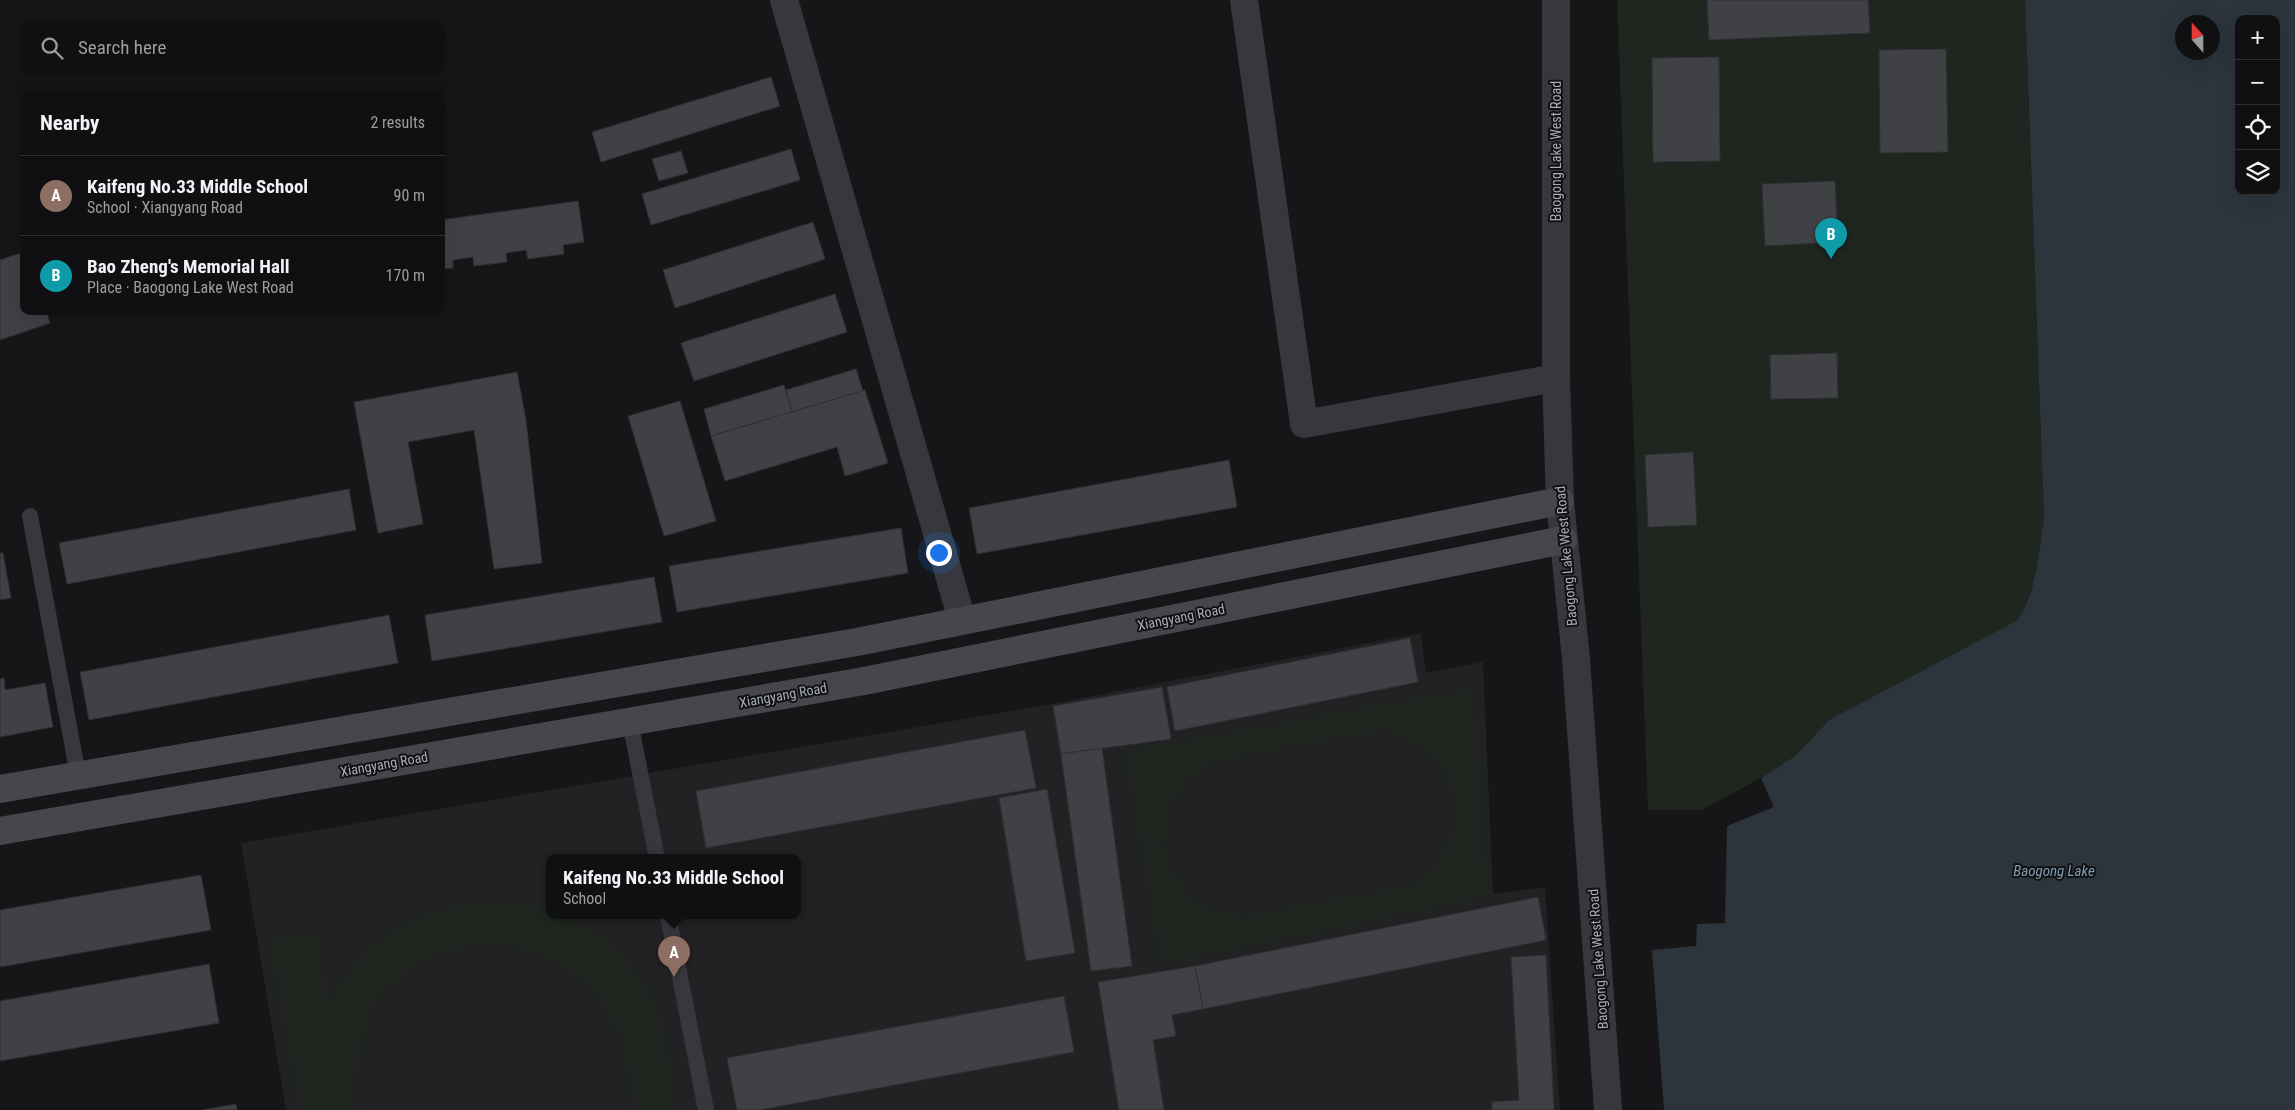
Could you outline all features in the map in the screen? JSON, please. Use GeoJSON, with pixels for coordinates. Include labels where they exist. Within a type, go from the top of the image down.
{"type":"FeatureCollection","features":[{"type":"Feature","properties":{"kind":"street"},"geometry":{"type":"LineString","coordinates":[[784,0],[962,620]]}},
{"type":"Feature","properties":{"kind":"street"},"geometry":{"type":"LineString","coordinates":[[1244,0],[1304,424],[1556,378]]}},
{"type":"Feature","properties":{"kind":"street","name":"Baogong Lake West Road"},"geometry":{"type":"LineString","coordinates":[[1556,0],[1556,378],[1560,501],[1576,659],[1608,1110]]}},
{"type":"Feature","properties":{"kind":"street"},"geometry":{"type":"LineString","coordinates":[[0,789],[857,642],[1560,501]]}},
{"type":"Feature","properties":{"kind":"street","name":"Xiangyang Road"},"geometry":{"type":"LineString","coordinates":[[0,831],[874,679],[1563,540]]}},
{"type":"Feature","properties":{"kind":"lane"},"geometry":{"type":"LineString","coordinates":[[30,516],[78,776]]}},
{"type":"Feature","properties":{"kind":"lane"},"geometry":{"type":"LineString","coordinates":[[630,722],[656,854]]}},
{"type":"Feature","properties":{"kind":"lane"},"geometry":{"type":"LineString","coordinates":[[669,919],[706,1110]]}},
{"type":"Feature","properties":{"kind":"shaded area"},"geometry":{"type":"Polygon","coordinates":[[[1617,0],[2025,0],[2044,518],[2036,572],[2028,600],[2016,621],[1829,720],[1795,756],[1761,778],[1702,810],[1648,810],[1617,0]]]}},
{"type":"Feature","properties":{"kind":"shaded area"},"geometry":{"type":"Polygon","coordinates":[[[1421,633],[1426,673],[1483,662],[1493,894],[1545,887],[1560,1110],[286,1110],[241,843],[1046,705],[1421,633]]]}},
{"type":"Feature","properties":{"kind":"shaded area"},"geometry":{"type":"Polygon","coordinates":[[[1474,688],[1486,897],[1161,964],[1125,752],[1474,688]],[[1387,729],[1212,761],[1185,782],[1172,802],[1167,816],[1163,846],[1168,865],[1193,899],[1205,908],[1242,917],[1416,884],[1429,873],[1444,851],[1455,822],[1456,808],[1453,792],[1447,776],[1432,757],[1422,749],[1387,729]]]}},
{"type":"Feature","properties":{"kind":"shaded area"},"geometry":{"type":"Polygon","coordinates":[[[483,901],[514,902],[546,908],[546,919],[575,920],[602,937],[625,959],[645,984],[659,1012],[677,1110],[635,1110],[621,1036],[596,995],[577,977],[552,960],[523,948],[491,942],[446,951],[408,969],[375,1001],[361,1045],[353,1087],[357,1110],[301,1110],[269,940],[315,931],[329,1005],[355,964],[386,936],[422,916],[462,904],[483,901]]]}},
{"type":"Feature","properties":{"kind":"water","name":"Baogong Lake"},"geometry":{"type":"Polygon","coordinates":[[[2025,0],[2295,0],[2295,1110],[1664,1110],[1652,950],[1696,946],[1697,924],[1725,923],[1727,826],[1774,807],[1761,778],[1795,756],[1829,720],[2016,621],[2028,600],[2038,558],[2044,518],[2025,0]]]}},
{"type":"Feature","properties":{"kind":"building"},"geometry":{"type":"Polygon","coordinates":[[[1707,0],[1868,0],[1870,33],[1709,40],[1707,0]]]}},
{"type":"Feature","properties":{"kind":"building"},"geometry":{"type":"Polygon","coordinates":[[[1946,49],[1948,152],[1880,153],[1879,50],[1946,49]]]}},
{"type":"Feature","properties":{"kind":"building"},"geometry":{"type":"Polygon","coordinates":[[[1719,57],[1720,161],[1653,162],[1652,58],[1719,57]]]}},
{"type":"Feature","properties":{"kind":"building"},"geometry":{"type":"Polygon","coordinates":[[[771,77],[780,106],[601,162],[592,132],[771,77]]]}},
{"type":"Feature","properties":{"kind":"building"},"geometry":{"type":"Polygon","coordinates":[[[791,149],[800,180],[651,225],[642,194],[791,149]]]}},
{"type":"Feature","properties":{"kind":"building"},"geometry":{"type":"Polygon","coordinates":[[[681,151],[688,173],[659,181],[652,159],[681,151]]]}},
{"type":"Feature","properties":{"kind":"building"},"geometry":{"type":"Polygon","coordinates":[[[1835,181],[1838,242],[1765,246],[1762,184],[1835,181]]]}},
{"type":"Feature","properties":{"kind":"building"},"geometry":{"type":"Polygon","coordinates":[[[578,201],[584,242],[563,245],[564,254],[528,259],[526,250],[506,253],[507,262],[474,266],[473,257],[453,260],[453,268],[445,269],[445,219],[578,201]]]}},
{"type":"Feature","properties":{"kind":"building"},"geometry":{"type":"Polygon","coordinates":[[[813,222],[825,259],[675,308],[663,270],[813,222]]]}},
{"type":"Feature","properties":{"kind":"building"},"geometry":{"type":"Polygon","coordinates":[[[20,253],[20,315],[47,315],[50,323],[0,340],[0,260],[20,253]]]}},
{"type":"Feature","properties":{"kind":"building"},"geometry":{"type":"Polygon","coordinates":[[[835,294],[847,332],[694,381],[681,343],[835,294]]]}},
{"type":"Feature","properties":{"kind":"building"},"geometry":{"type":"Polygon","coordinates":[[[1837,353],[1838,398],[1771,399],[1770,355],[1837,353]]]}},
{"type":"Feature","properties":{"kind":"building"},"geometry":{"type":"Polygon","coordinates":[[[856,369],[863,391],[792,412],[786,390],[856,369]]]}},
{"type":"Feature","properties":{"kind":"building"},"geometry":{"type":"Polygon","coordinates":[[[517,372],[526,420],[542,563],[494,569],[474,430],[408,442],[423,524],[378,533],[354,402],[517,372]]]}},
{"type":"Feature","properties":{"kind":"building"},"geometry":{"type":"Polygon","coordinates":[[[784,385],[792,412],[711,436],[704,409],[784,385]]]}},
{"type":"Feature","properties":{"kind":"building"},"geometry":{"type":"Polygon","coordinates":[[[865,390],[888,463],[845,476],[837,447],[725,481],[711,436],[865,390]]]}},
{"type":"Feature","properties":{"kind":"building"},"geometry":{"type":"Polygon","coordinates":[[[680,401],[716,521],[664,536],[628,416],[680,401]]]}},
{"type":"Feature","properties":{"kind":"building"},"geometry":{"type":"Polygon","coordinates":[[[1693,452],[1697,525],[1648,527],[1645,455],[1693,452]]]}},
{"type":"Feature","properties":{"kind":"building"},"geometry":{"type":"Polygon","coordinates":[[[1229,460],[1237,507],[977,554],[969,508],[1229,460]]]}},
{"type":"Feature","properties":{"kind":"building"},"geometry":{"type":"Polygon","coordinates":[[[349,489],[356,530],[67,584],[59,543],[349,489]]]}},
{"type":"Feature","properties":{"kind":"building"},"geometry":{"type":"Polygon","coordinates":[[[901,528],[908,573],[677,612],[669,566],[901,528]]]}},
{"type":"Feature","properties":{"kind":"building"},"geometry":{"type":"Polygon","coordinates":[[[0,553],[3,553],[11,598],[0,600],[0,553]]]}},
{"type":"Feature","properties":{"kind":"building"},"geometry":{"type":"Polygon","coordinates":[[[654,577],[662,622],[432,661],[425,615],[654,577]]]}},
{"type":"Feature","properties":{"kind":"building"},"geometry":{"type":"Polygon","coordinates":[[[389,615],[398,663],[89,720],[80,672],[389,615]]]}},
{"type":"Feature","properties":{"kind":"building"},"geometry":{"type":"Polygon","coordinates":[[[1410,638],[1418,682],[1175,731],[1167,687],[1410,638]]]}},
{"type":"Feature","properties":{"kind":"building"},"geometry":{"type":"Polygon","coordinates":[[[4,678],[5,690],[45,683],[53,727],[0,737],[0,679],[4,678]]]}},
{"type":"Feature","properties":{"kind":"building"},"geometry":{"type":"Polygon","coordinates":[[[1162,687],[1171,739],[1061,754],[1053,706],[1162,687]]]}},
{"type":"Feature","properties":{"kind":"building"},"geometry":{"type":"Polygon","coordinates":[[[1025,730],[1036,788],[706,848],[696,791],[1025,730]]]}},
{"type":"Feature","properties":{"kind":"building"},"geometry":{"type":"Polygon","coordinates":[[[1102,748],[1132,966],[1091,971],[1061,754],[1102,748]]]}},
{"type":"Feature","properties":{"kind":"building"},"geometry":{"type":"Polygon","coordinates":[[[1047,789],[1075,953],[1026,961],[999,798],[1047,789]]]}},
{"type":"Feature","properties":{"kind":"building"},"geometry":{"type":"Polygon","coordinates":[[[201,875],[211,930],[0,967],[0,910],[201,875]]]}},
{"type":"Feature","properties":{"kind":"building"},"geometry":{"type":"Polygon","coordinates":[[[1538,897],[1546,940],[1203,1009],[1195,966],[1538,897]]]}},
{"type":"Feature","properties":{"kind":"building"},"geometry":{"type":"Polygon","coordinates":[[[1546,955],[1554,1110],[1492,1110],[1492,1102],[1519,1100],[1511,957],[1546,955]]]}},
{"type":"Feature","properties":{"kind":"building"},"geometry":{"type":"Polygon","coordinates":[[[209,964],[219,1023],[0,1061],[0,1001],[209,964]]]}},
{"type":"Feature","properties":{"kind":"building"},"geometry":{"type":"Polygon","coordinates":[[[1195,966],[1203,1009],[1172,1015],[1176,1036],[1153,1040],[1164,1110],[1119,1110],[1098,982],[1195,966]]]}},
{"type":"Feature","properties":{"kind":"building"},"geometry":{"type":"Polygon","coordinates":[[[1064,996],[1074,1052],[759,1110],[737,1110],[727,1058],[1064,996]]]}},
{"type":"Feature","properties":{"kind":"building"},"geometry":{"type":"Polygon","coordinates":[[[236,1104],[237,1110],[202,1110],[236,1104]]]}},
{"type":"Feature","properties":{"kind":"place","name":"Bao Zheng's Memorial Hall"},"geometry":{"type":"Point","coordinates":[1831,259]}},
{"type":"Feature","properties":{"kind":"place","name":"Kaifeng No.33 Middle School"},"geometry":{"type":"Point","coordinates":[674,977]}}]}
